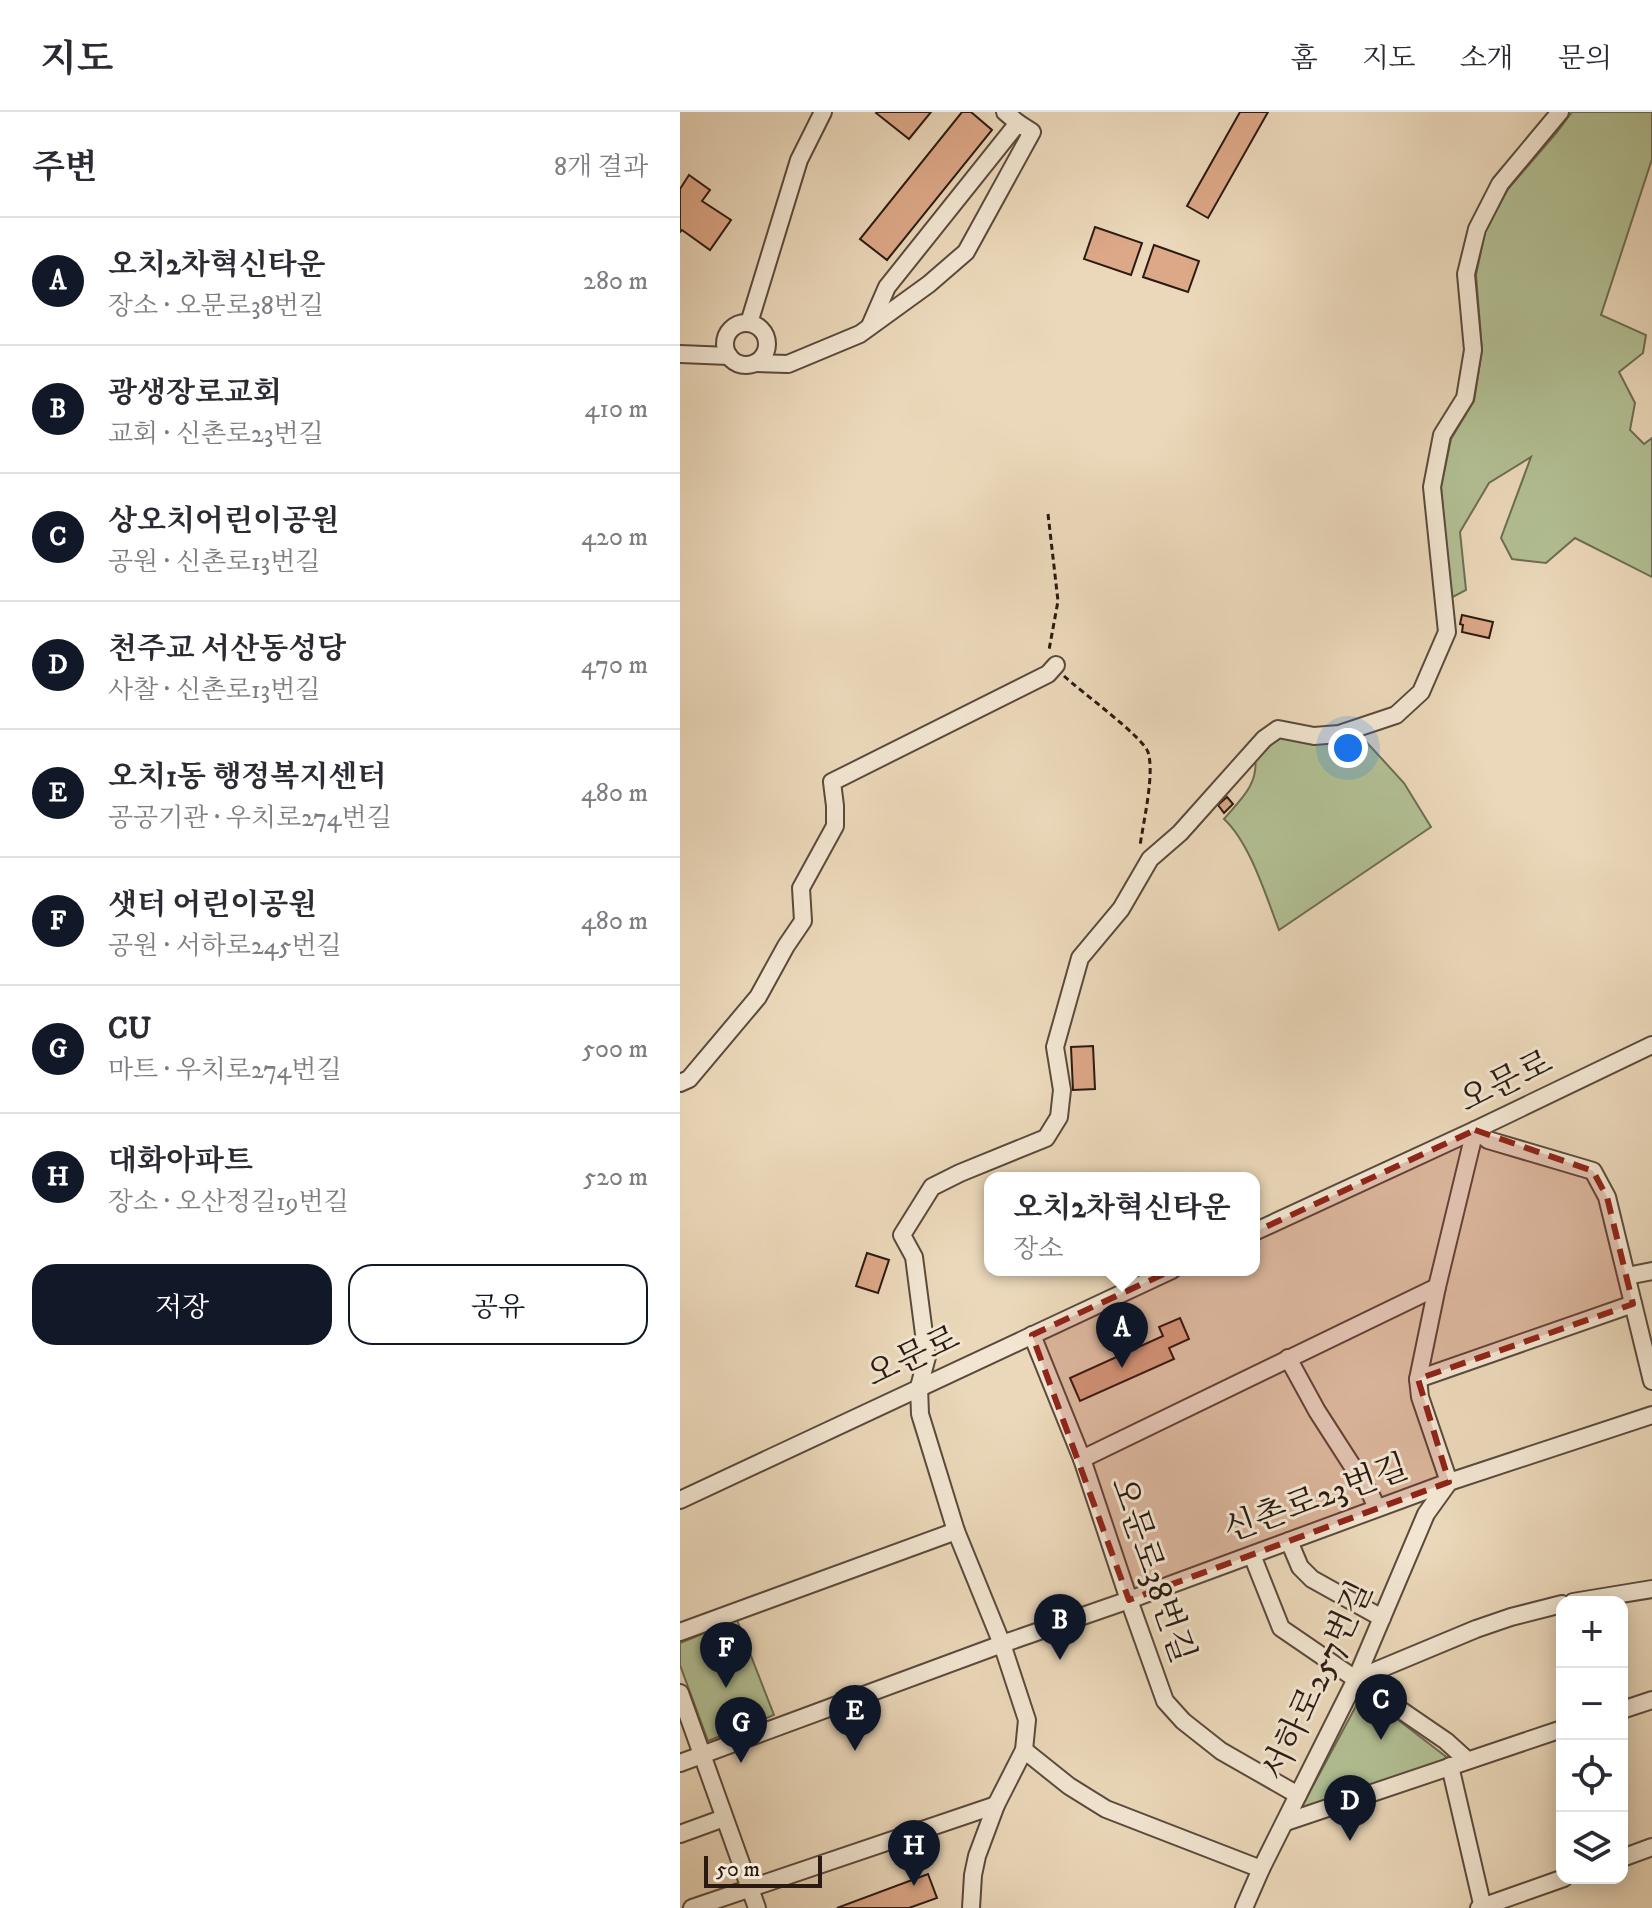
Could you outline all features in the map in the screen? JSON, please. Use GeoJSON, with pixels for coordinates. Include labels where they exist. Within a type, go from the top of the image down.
{"type":"FeatureCollection","features":[{"type":"Feature","properties":{"kind":"street"},"geometry":{"type":"LineString","coordinates":[[749,323],[799,160],[823,112]]}},
{"type":"Feature","properties":{"kind":"street"},"geometry":{"type":"LineString","coordinates":[[971,1908],[977,1856],[996,1805],[1024,1750],[1027,1720],[1002,1644],[956,1531],[920,1414],[919,1387],[927,1357],[914,1257],[902,1235],[932,1187],[1046,1138],[1059,1117],[1062,1090],[1055,1047],[1080,958],[1121,909],[1150,859],[1180,833],[1264,739],[1278,729],[1314,736],[1339,734],[1396,715],[1421,692],[1447,632],[1432,487],[1442,435],[1465,398],[1473,350],[1466,274],[1477,229],[1500,184],[1560,112]]}},
{"type":"Feature","properties":{"kind":"street"},"geometry":{"type":"LineString","coordinates":[[680,354],[729,356],[748,365],[788,364],[860,334],[929,284],[966,252],[1032,132],[1012,117],[887,287],[869,327]]}},
{"type":"Feature","properties":{"kind":"street"},"geometry":{"type":"LineString","coordinates":[[729,356],[725,342],[727,335],[736,325],[749,323],[761,329],[767,340],[765,353],[755,363]]}},
{"type":"Feature","properties":{"kind":"street"},"geometry":{"type":"LineString","coordinates":[[680,1083],[689,1079],[758,997],[803,921],[801,888],[835,826],[832,782],[1048,674],[1056,665]]}},
{"type":"Feature","properties":{"kind":"street","name":"오문로"},"geometry":{"type":"LineString","coordinates":[[1260,1229],[1652,1045]]}},
{"type":"Feature","properties":{"kind":"street"},"geometry":{"type":"LineString","coordinates":[[1449,1482],[1420,1397],[1418,1379],[1475,1130],[1488,1140],[1593,1171],[1607,1197],[1652,1381]]}},
{"type":"Feature","properties":{"kind":"street"},"geometry":{"type":"LineString","coordinates":[[1627,1276],[1652,1271]]}},
{"type":"Feature","properties":{"kind":"street","name":"오문로"},"geometry":{"type":"LineString","coordinates":[[680,1500],[1159,1276]]}},
{"type":"Feature","properties":{"kind":"street","name":"오문로38번길"},"geometry":{"type":"LineString","coordinates":[[1082,1459],[1437,1287]]}},
{"type":"Feature","properties":{"kind":"street"},"geometry":{"type":"LineString","coordinates":[[1418,1379],[1633,1304]]}},
{"type":"Feature","properties":{"kind":"street","name":"오문로38번길"},"geometry":{"type":"LineString","coordinates":[[1032,1335],[1082,1459],[1165,1701],[1183,1721],[1221,1751],[1298,1795]]}},
{"type":"Feature","properties":{"kind":"street"},"geometry":{"type":"LineString","coordinates":[[1288,1358],[1377,1508]]}},
{"type":"Feature","properties":{"kind":"street","name":"신촌로23번길"},"geometry":{"type":"LineString","coordinates":[[680,1763],[1449,1482],[1652,1415]]}},
{"type":"Feature","properties":{"kind":"street","name":"서하로257번길"},"geometry":{"type":"LineString","coordinates":[[1244,1908],[1356,1679],[1426,1514],[1449,1482]]}},
{"type":"Feature","properties":{"kind":"street"},"geometry":{"type":"LineString","coordinates":[[680,1632],[956,1531]]}},
{"type":"Feature","properties":{"kind":"street"},"geometry":{"type":"LineString","coordinates":[[1289,1541],[1300,1567],[1312,1579],[1382,1618]]}},
{"type":"Feature","properties":{"kind":"street"},"geometry":{"type":"LineString","coordinates":[[1252,1555],[1281,1628],[1446,1741],[1458,1763],[1481,1908],[1556,1881]]}},
{"type":"Feature","properties":{"kind":"street"},"geometry":{"type":"LineString","coordinates":[[1609,1596],[1652,1589]]}},
{"type":"Feature","properties":{"kind":"street"},"geometry":{"type":"LineString","coordinates":[[1356,1679],[1476,1629],[1556,1606]]}},
{"type":"Feature","properties":{"kind":"street"},"geometry":{"type":"LineString","coordinates":[[680,1693],[757,1908]]}},
{"type":"Feature","properties":{"kind":"street"},"geometry":{"type":"LineString","coordinates":[[1628,1708],[1652,1700]]}},
{"type":"Feature","properties":{"kind":"street"},"geometry":{"type":"LineString","coordinates":[[1286,1822],[1556,1731]]}},
{"type":"Feature","properties":{"kind":"street"},"geometry":{"type":"LineString","coordinates":[[1024,1750],[1069,1786],[1106,1809],[1261,1869]]}},
{"type":"Feature","properties":{"kind":"street"},"geometry":{"type":"LineString","coordinates":[[692,1908],[996,1805]]}},
{"type":"Feature","properties":{"kind":"street"},"geometry":{"type":"LineString","coordinates":[[680,1834],[724,1818]]}},
{"type":"Feature","properties":{"kind":"street"},"geometry":{"type":"LineString","coordinates":[[1628,1856],[1652,1847]]}},
{"type":"Feature","properties":{"kind":"path"},"geometry":{"type":"LineString","coordinates":[[1048,514],[1058,601],[1048,654],[1065,677],[1135,736],[1147,750],[1150,774],[1141,846]]}},
{"type":"Feature","properties":{"kind":"highlighted area"},"geometry":{"type":"Polygon","coordinates":[[[1475,1130],[1593,1171],[1607,1197],[1633,1304],[1418,1379],[1449,1482],[1129,1600],[1032,1335],[1475,1130]]]}},
{"type":"Feature","properties":{"kind":"green space"},"geometry":{"type":"Polygon","coordinates":[[[1572,112],[1652,112],[1652,159],[1601,315],[1646,335],[1643,353],[1619,372],[1635,403],[1630,430],[1644,444],[1652,438],[1652,577],[1575,538],[1546,563],[1512,559],[1501,538],[1531,457],[1489,483],[1460,532],[1466,590],[1451,598],[1441,487],[1451,439],[1474,401],[1482,350],[1476,275],[1485,232],[1508,189],[1572,112]]]}},
{"type":"Feature","properties":{"kind":"green space"},"geometry":{"type":"Polygon","coordinates":[[[1359,734],[1404,783],[1431,827],[1279,930],[1249,856],[1224,819],[1251,784],[1255,758],[1276,736],[1317,744],[1359,734]]]}},
{"type":"Feature","properties":{"kind":"green space"},"geometry":{"type":"Polygon","coordinates":[[[737,1620],[774,1715],[708,1741],[680,1665],[680,1643],[737,1620]]]}},
{"type":"Feature","properties":{"kind":"green space"},"geometry":{"type":"Polygon","coordinates":[[[1363,1693],[1449,1759],[1300,1810],[1363,1693]]]}},
{"type":"Feature","properties":{"kind":"building"},"geometry":{"type":"Polygon","coordinates":[[[877,112],[931,112],[909,139],[877,112]]]}},
{"type":"Feature","properties":{"kind":"building"},"geometry":{"type":"Polygon","coordinates":[[[962,112],[971,112],[992,130],[887,260],[860,239],[962,112]]]}},
{"type":"Feature","properties":{"kind":"building"},"geometry":{"type":"Polygon","coordinates":[[[1240,112],[1268,112],[1208,218],[1187,206],[1240,112]]]}},
{"type":"Feature","properties":{"kind":"building"},"geometry":{"type":"Polygon","coordinates":[[[689,175],[710,190],[702,201],[731,220],[710,250],[682,230],[680,232],[680,189],[689,175]]]}},
{"type":"Feature","properties":{"kind":"building"},"geometry":{"type":"Polygon","coordinates":[[[1095,227],[1142,243],[1131,275],[1084,259],[1095,227]]]}},
{"type":"Feature","properties":{"kind":"building"},"geometry":{"type":"Polygon","coordinates":[[[1154,245],[1199,261],[1188,292],[1143,277],[1154,245]]]}},
{"type":"Feature","properties":{"kind":"building"},"geometry":{"type":"Polygon","coordinates":[[[1462,615],[1493,622],[1489,638],[1462,632],[1462,615]]]}},
{"type":"Feature","properties":{"kind":"building"},"geometry":{"type":"Polygon","coordinates":[[[1227,797],[1233,804],[1224,813],[1218,805],[1227,797]]]}},
{"type":"Feature","properties":{"kind":"building"},"geometry":{"type":"Polygon","coordinates":[[[1093,1046],[1095,1089],[1073,1090],[1071,1047],[1093,1046]]]}},
{"type":"Feature","properties":{"kind":"building"},"geometry":{"type":"Polygon","coordinates":[[[867,1253],[889,1260],[878,1293],[856,1286],[867,1253]]]}},
{"type":"Feature","properties":{"kind":"building"},"geometry":{"type":"Polygon","coordinates":[[[1180,1318],[1189,1339],[1169,1348],[1174,1359],[1080,1401],[1070,1378],[1163,1336],[1159,1327],[1180,1318]]]}},
{"type":"Feature","properties":{"kind":"building"},"geometry":{"type":"Polygon","coordinates":[[[928,1874],[937,1898],[909,1908],[837,1908],[928,1874]]]}},
{"type":"Feature","properties":{"kind":"place","name":"오치2차혁신타운"},"geometry":{"type":"Point","coordinates":[1122,1368]}},
{"type":"Feature","properties":{"kind":"place","name":"광생장로교회"},"geometry":{"type":"Point","coordinates":[1060,1660]}},
{"type":"Feature","properties":{"kind":"place","name":"샛터 어린이공원"},"geometry":{"type":"Point","coordinates":[726,1688]}},
{"type":"Feature","properties":{"kind":"place","name":"상오치어린이공원"},"geometry":{"type":"Point","coordinates":[1381,1740]}},
{"type":"Feature","properties":{"kind":"place","name":"오치1동 행정복지센터"},"geometry":{"type":"Point","coordinates":[855,1751]}},
{"type":"Feature","properties":{"kind":"place","name":"CU"},"geometry":{"type":"Point","coordinates":[741,1763]}},
{"type":"Feature","properties":{"kind":"place","name":"천주교 서산동성당"},"geometry":{"type":"Point","coordinates":[1350,1841]}},
{"type":"Feature","properties":{"kind":"place","name":"대화아파트"},"geometry":{"type":"Point","coordinates":[914,1886]}}]}
